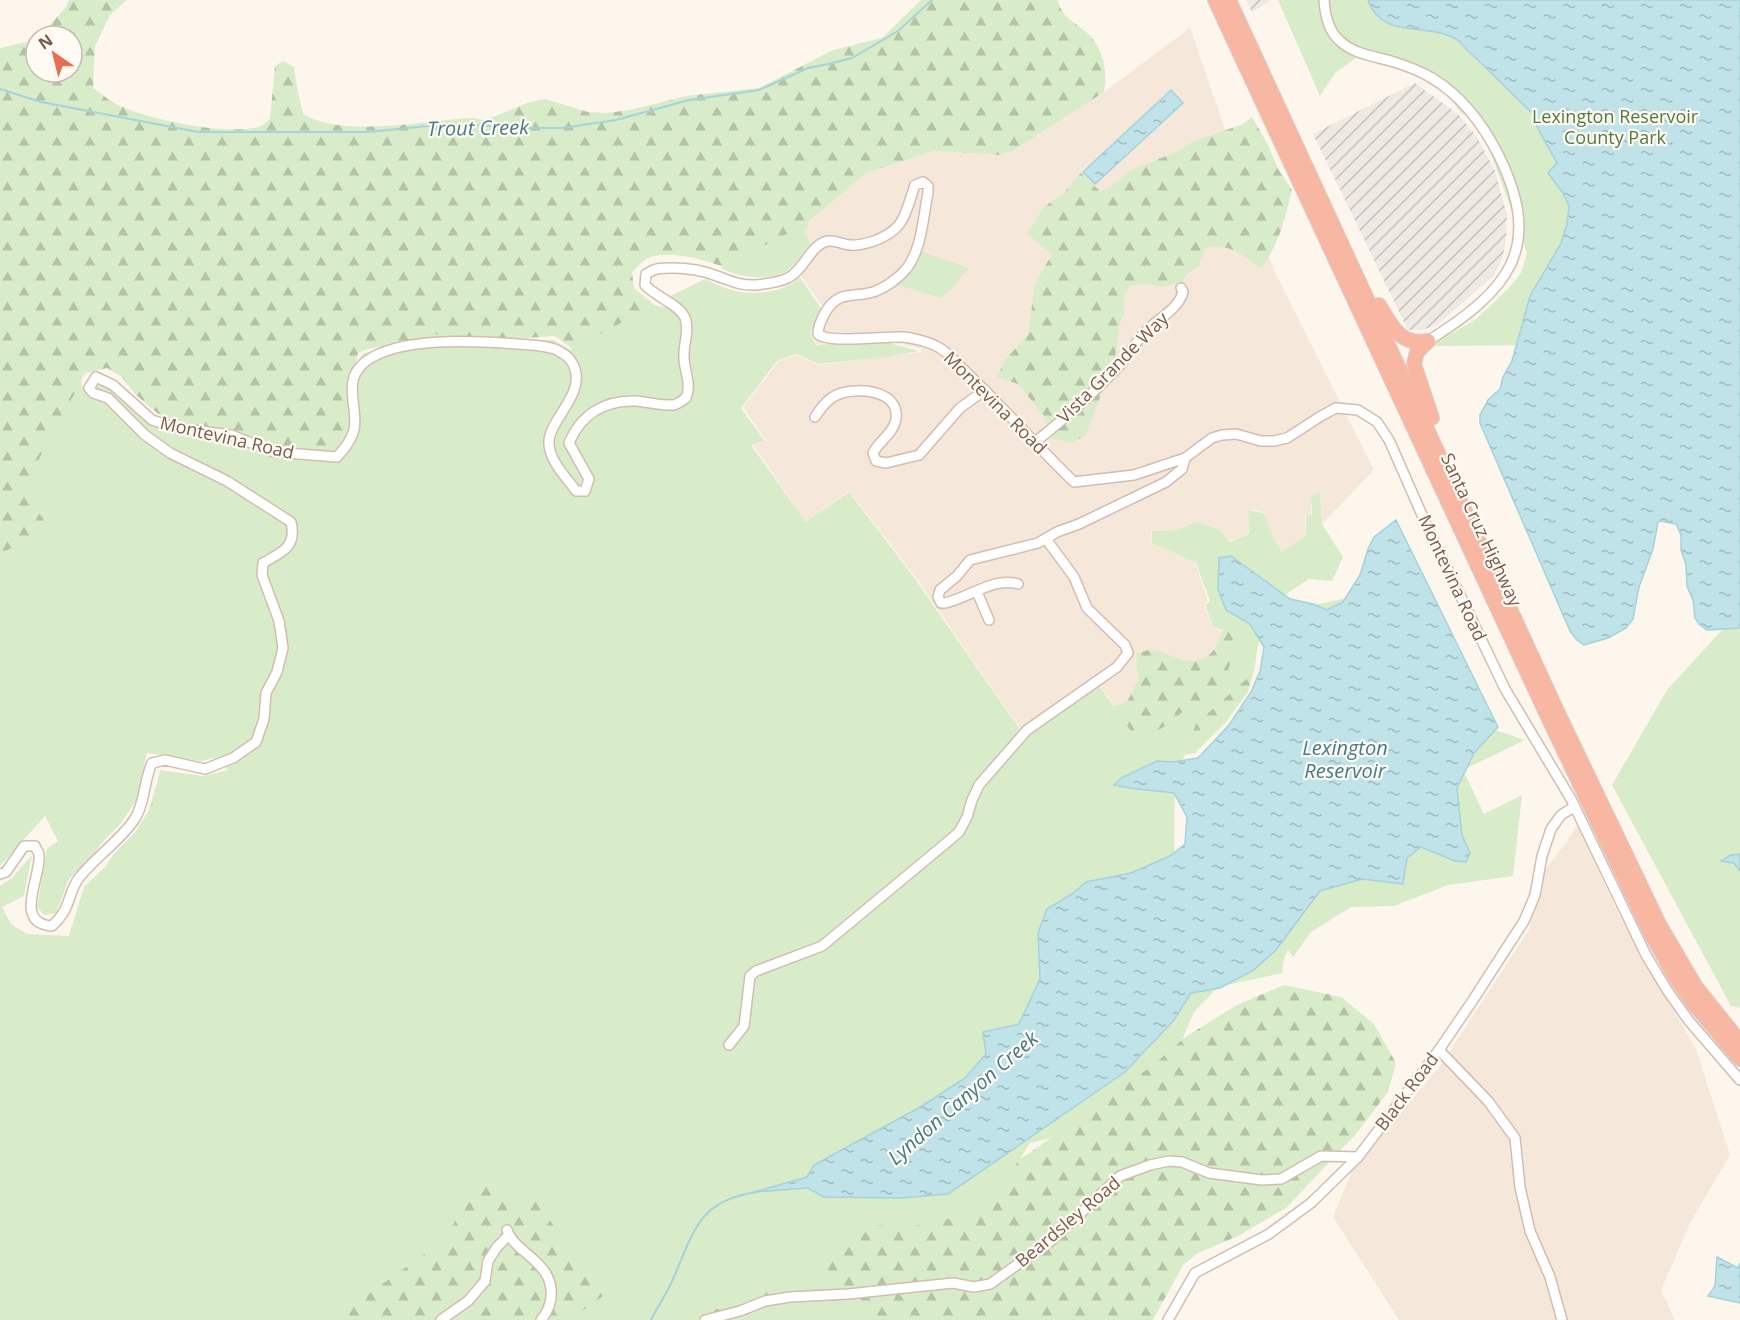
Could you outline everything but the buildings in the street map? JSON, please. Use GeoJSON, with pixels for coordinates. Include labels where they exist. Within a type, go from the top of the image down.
{"type":"FeatureCollection","features":[{"type":"Feature","properties":{"kind":"highway","name":"Santa Cruz Highway"},"geometry":{"type":"LineString","coordinates":[[1215,0],[1560,745],[1650,932],[1676,978],[1694,1004],[1740,1059]]}},
{"type":"Feature","properties":{"kind":"highway","name":"Santa Cruz Highway"},"geometry":{"type":"LineString","coordinates":[[1229,0],[1655,916],[1676,956],[1696,987],[1740,1042]]}},
{"type":"Feature","properties":{"kind":"highway"},"geometry":{"type":"LineString","coordinates":[[1343,244],[1387,318],[1400,335],[1411,342],[1428,341]]}},
{"type":"Feature","properties":{"kind":"highway"},"geometry":{"type":"LineString","coordinates":[[1428,341],[1417,352],[1414,368],[1468,517]]}},
{"type":"Feature","properties":{"kind":"highway"},"geometry":{"type":"LineString","coordinates":[[1696,987],[1740,1031]]}},
{"type":"Feature","properties":{"kind":"street"},"geometry":{"type":"LineString","coordinates":[[1324,0],[1329,26],[1345,46],[1422,73],[1466,105],[1477,118],[1492,144],[1513,192],[1519,217],[1519,235],[1507,272],[1491,293],[1478,305],[1428,341]]}},
{"type":"Feature","properties":{"kind":"street","name":"Montevina Road"},"geometry":{"type":"LineString","coordinates":[[0,874],[6,872],[24,846],[35,846],[39,854],[30,900],[34,919],[43,925],[52,926],[66,910],[78,879],[109,849],[135,818],[152,763],[165,760],[205,769],[233,758],[256,742],[264,719],[266,693],[277,672],[283,648],[279,621],[262,575],[263,563],[290,545],[294,534],[291,522],[227,481],[170,453],[145,435],[108,398],[93,393],[88,388],[96,377],[113,385],[152,420],[169,426],[231,435],[274,452],[337,457],[347,446],[354,429],[352,381],[364,362],[383,353],[419,343],[491,342],[555,349],[571,359],[576,371],[576,386],[548,443],[553,459],[576,491],[585,491],[589,479],[569,443],[574,431],[587,416],[596,408],[613,403],[634,401],[674,405],[686,398],[690,390],[684,358],[685,318],[675,306],[653,294],[645,285],[646,274],[655,267],[683,268],[717,276],[735,285],[755,285],[788,278],[826,241],[851,245],[867,243],[889,234],[904,218],[915,185],[923,182],[928,186],[928,193],[917,248],[909,265],[898,276],[875,291],[847,295],[831,302],[821,320],[818,334],[821,338],[834,340],[905,337],[931,344],[946,352],[1074,482],[1134,475],[1185,458],[1212,438],[1222,435],[1236,434],[1261,441],[1287,438],[1336,408],[1358,411],[1377,422],[1389,440],[1505,689],[1574,807],[1636,937],[1656,973],[1689,1021],[1740,1080]]}},
{"type":"Feature","properties":{"kind":"street","name":"Vista Grande Way"},"geometry":{"type":"LineString","coordinates":[[1034,443],[1061,422],[1121,364],[1146,330],[1182,298],[1181,288]]}},
{"type":"Feature","properties":{"kind":"street"},"geometry":{"type":"LineString","coordinates":[[815,417],[827,403],[840,394],[855,391],[878,393],[892,401],[896,412],[894,427],[878,443],[873,453],[876,462],[886,463],[919,455],[960,408],[985,390]]}},
{"type":"Feature","properties":{"kind":"street"},"geometry":{"type":"LineString","coordinates":[[1018,584],[1010,582],[994,584],[945,603],[941,603],[938,597],[940,590],[957,576],[970,560],[1046,539],[1057,532],[1079,524],[1166,482],[1182,469],[1185,458]]}},
{"type":"Feature","properties":{"kind":"street"},"geometry":{"type":"LineString","coordinates":[[729,1045],[744,1026],[750,976],[756,971],[822,946],[945,844],[959,832],[968,817],[979,785],[1027,730],[1117,667],[1128,654],[1125,645],[1088,608],[1074,577],[1046,539]]}},
{"type":"Feature","properties":{"kind":"street"},"geometry":{"type":"LineString","coordinates":[[977,592],[989,620]]}},
{"type":"Feature","properties":{"kind":"street","name":"Black Road"},"geometry":{"type":"LineString","coordinates":[[1168,1320],[1195,1273],[1269,1234],[1311,1203],[1358,1156],[1438,1050],[1524,921],[1535,895],[1542,856],[1551,829],[1561,815],[1574,807]]}},
{"type":"Feature","properties":{"kind":"street"},"geometry":{"type":"LineString","coordinates":[[1438,1050],[1488,1101],[1515,1138],[1520,1187],[1530,1231],[1550,1277],[1562,1320]]}},
{"type":"Feature","properties":{"kind":"street","name":"Beardsley Road"},"geometry":{"type":"LineString","coordinates":[[705,1320],[740,1311],[765,1301],[790,1297],[848,1294],[953,1283],[974,1287],[990,1284],[1052,1240],[1120,1176],[1150,1165],[1169,1161],[1182,1162],[1209,1173],[1262,1180],[1281,1179],[1321,1156],[1358,1156]]}},
{"type":"Feature","properties":{"kind":"street"},"geometry":{"type":"LineString","coordinates":[[441,1320],[468,1301],[485,1281],[488,1261],[508,1232],[524,1253],[540,1265],[552,1290],[549,1310],[541,1320]]}},
{"type":"Feature","properties":{"kind":"shaded area"},"geometry":{"type":"Polygon","coordinates":[[[1246,0],[1271,0],[1252,12],[1246,0]]]}},
{"type":"Feature","properties":{"kind":"shaded area"},"geometry":{"type":"Polygon","coordinates":[[[1190,28],[1274,270],[1374,470],[1322,524],[1320,494],[1311,496],[1311,514],[1305,515],[1306,535],[1282,552],[1271,532],[1264,512],[1249,509],[1248,534],[1230,541],[1219,529],[1196,522],[1176,530],[1151,531],[1152,543],[1195,563],[1208,601],[1204,605],[1213,628],[1232,634],[1138,739],[1098,683],[1021,730],[914,575],[849,491],[806,522],[753,445],[766,441],[743,407],[779,361],[796,355],[818,365],[921,352],[921,349],[875,338],[817,344],[811,333],[824,309],[801,276],[802,271],[816,253],[798,218],[866,173],[934,151],[999,155],[1013,151],[1104,92],[1190,28]]]}},
{"type":"Feature","properties":{"kind":"shaded area"},"geometry":{"type":"Polygon","coordinates":[[[1415,83],[1458,114],[1477,137],[1495,171],[1507,215],[1502,260],[1493,276],[1437,325],[1422,330],[1408,330],[1313,134],[1415,83]]]}},
{"type":"Feature","properties":{"kind":"shaded area"},"geometry":{"type":"Polygon","coordinates":[[[1577,825],[1618,913],[1696,1049],[1730,1155],[1690,1223],[1661,1290],[1675,1320],[1399,1320],[1333,1217],[1353,1169],[1440,1066],[1530,928],[1533,886],[1577,825]]]}},
{"type":"Feature","properties":{"kind":"green space"},"geometry":{"type":"Polygon","coordinates":[[[69,0],[127,0],[110,15],[95,46],[93,88],[116,104],[139,113],[172,122],[209,128],[258,127],[270,119],[275,66],[283,61],[294,67],[303,114],[320,121],[361,127],[469,118],[486,120],[527,103],[545,99],[588,112],[606,113],[630,110],[686,96],[759,88],[833,50],[882,38],[921,0],[1058,0],[1063,13],[1092,38],[1100,51],[1104,64],[1105,85],[1104,92],[1013,151],[999,155],[934,151],[866,173],[810,220],[797,249],[750,275],[678,255],[654,256],[647,259],[632,273],[634,288],[663,312],[581,355],[555,336],[527,338],[456,336],[419,340],[368,349],[358,353],[354,368],[350,421],[334,452],[265,446],[178,424],[157,413],[135,394],[122,377],[107,368],[86,373],[81,379],[82,386],[0,722],[0,48],[24,43],[24,84],[84,84],[84,24],[51,24],[66,7],[69,0]]]}},
{"type":"Feature","properties":{"kind":"green space","name":"Lexington Reservoir County Park"},"geometry":{"type":"Polygon","coordinates":[[[1278,0],[1740,0],[1572,345],[1431,346],[1476,319],[1508,289],[1521,273],[1527,253],[1489,148],[1473,120],[1461,113],[1444,90],[1428,84],[1429,79],[1402,65],[1360,55],[1335,73],[1320,96],[1278,0]]]}},
{"type":"Feature","properties":{"kind":"green space"},"geometry":{"type":"Polygon","coordinates":[[[1252,117],[1278,169],[1292,190],[1281,231],[1267,259],[1261,268],[1228,248],[1205,248],[1199,266],[1188,273],[1183,281],[1163,287],[1144,284],[1129,286],[1124,296],[1124,314],[1119,325],[1115,359],[1085,436],[1070,443],[1050,437],[1044,416],[1018,384],[997,377],[1005,360],[1028,335],[1035,284],[1052,254],[1027,234],[1044,207],[1063,194],[1081,173],[1101,192],[1120,180],[1129,171],[1176,152],[1192,142],[1243,124],[1252,117]]]}},
{"type":"Feature","properties":{"kind":"green space"},"geometry":{"type":"Polygon","coordinates":[[[802,226],[811,244],[785,272],[761,278],[736,274],[721,268],[802,226]]]}},
{"type":"Feature","properties":{"kind":"green space"},"geometry":{"type":"Polygon","coordinates":[[[917,250],[969,268],[941,298],[888,282],[912,259],[917,250]]]}},
{"type":"Feature","properties":{"kind":"green space"},"geometry":{"type":"Polygon","coordinates":[[[800,277],[822,310],[810,333],[816,345],[874,339],[919,351],[818,364],[796,354],[777,361],[741,408],[765,441],[751,445],[806,522],[849,492],[913,576],[1021,731],[1098,684],[1137,740],[1162,728],[1188,708],[1211,697],[1224,684],[1232,657],[1233,634],[1213,627],[1205,605],[1210,601],[1196,563],[1152,543],[1152,531],[1176,530],[1196,522],[1219,529],[1230,542],[1249,534],[1248,510],[1264,513],[1282,552],[1306,535],[1306,515],[1312,514],[1311,496],[1320,493],[1322,524],[1343,557],[1332,581],[1309,579],[1268,606],[1251,675],[1196,724],[1175,780],[1174,868],[1155,916],[1276,660],[1280,612],[1347,598],[1334,677],[1525,740],[1463,770],[1484,814],[1522,795],[1513,876],[1448,885],[1394,906],[1351,907],[1311,932],[1293,957],[1288,950],[1284,958],[1282,973],[1218,987],[1194,1012],[1182,1040],[1150,1068],[1127,1082],[1111,1098],[1071,1127],[1046,1139],[1030,1143],[996,1192],[981,1204],[961,1215],[927,1224],[904,1227],[875,1225],[840,1246],[822,1261],[842,1289],[763,1290],[736,1304],[703,1313],[695,1320],[570,1320],[603,1296],[535,1199],[515,1219],[479,1169],[447,1238],[332,1320],[0,1320],[0,886],[11,879],[32,855],[24,896],[2,907],[11,924],[27,934],[69,936],[84,887],[135,832],[152,806],[160,770],[203,776],[228,770],[219,757],[201,761],[147,753],[136,801],[121,823],[91,858],[69,879],[56,913],[44,915],[37,907],[47,849],[58,841],[45,816],[0,866],[0,555],[47,524],[22,490],[77,389],[104,375],[126,389],[157,417],[191,426],[227,430],[263,448],[332,455],[350,422],[356,371],[362,354],[434,334],[553,340],[571,350],[654,305],[668,308],[662,300],[705,279],[732,290],[758,293],[786,287],[800,277]]]}},
{"type":"Feature","properties":{"kind":"green space"},"geometry":{"type":"Polygon","coordinates":[[[1740,378],[1740,1008],[1731,1006],[1612,785],[1667,690],[1724,628],[1740,378]]]}},
{"type":"Feature","properties":{"kind":"green space"},"geometry":{"type":"Polygon","coordinates":[[[1227,623],[1257,644],[1255,667],[1248,692],[1226,722],[1195,753],[1173,757],[953,1204],[1041,1145],[1161,1052],[1237,1005],[1284,985],[1341,997],[1374,1024],[1396,1063],[1388,1092],[1356,1134],[1286,1208],[1238,1236],[1198,1253],[1183,1265],[1153,1320],[189,1320],[145,822],[159,777],[663,950],[1098,685],[1114,707],[1127,702],[1139,678],[1136,664],[1137,654],[1151,650],[1182,660],[1197,661],[1205,658],[1215,649],[1227,623]]]}},
{"type":"Feature","properties":{"kind":"green space"},"geometry":{"type":"Polygon","coordinates":[[[852,1303],[865,1320],[736,1320],[767,1305],[852,1303]]]}},
{"type":"Feature","properties":{"kind":"water"},"geometry":{"type":"Polygon","coordinates":[[[1368,0],[1740,0],[1740,628],[1707,630],[1699,624],[1695,618],[1693,600],[1687,586],[1681,535],[1676,524],[1660,521],[1653,549],[1639,587],[1633,619],[1626,628],[1608,638],[1584,645],[1570,631],[1480,423],[1480,415],[1488,400],[1500,389],[1503,377],[1512,361],[1530,296],[1561,243],[1567,224],[1569,206],[1563,193],[1548,173],[1557,163],[1537,127],[1536,117],[1460,42],[1444,34],[1406,28],[1383,21],[1374,12],[1368,0]]]}},
{"type":"Feature","properties":{"kind":"water"},"geometry":{"type":"Polygon","coordinates":[[[1171,90],[1183,103],[1095,184],[1083,172],[1171,90]]]}},
{"type":"Feature","properties":{"kind":"water","name":"Lexington Reservoir"},"geometry":{"type":"Polygon","coordinates":[[[1396,520],[1498,727],[1474,753],[1457,788],[1462,835],[1470,853],[1466,862],[1455,861],[1421,847],[1407,858],[1403,884],[1362,879],[1320,891],[1276,950],[1254,970],[1220,988],[1191,993],[1174,1020],[1125,1072],[948,1194],[901,1198],[823,1197],[808,1188],[754,1192],[807,1177],[814,1165],[922,1106],[965,1078],[986,1054],[983,1032],[1019,1024],[1040,979],[1038,933],[1047,909],[1072,894],[1086,882],[1131,873],[1170,856],[1185,844],[1187,817],[1174,793],[1114,785],[1121,778],[1157,761],[1173,762],[1198,758],[1229,725],[1251,692],[1260,671],[1264,647],[1250,624],[1226,610],[1218,589],[1219,558],[1231,556],[1290,599],[1327,610],[1343,602],[1360,575],[1374,537],[1396,520]]]}},
{"type":"Feature","properties":{"kind":"water"},"geometry":{"type":"Polygon","coordinates":[[[1740,854],[1740,871],[1734,863],[1721,861],[1731,855],[1740,854]]]}},
{"type":"Feature","properties":{"kind":"water"},"geometry":{"type":"Polygon","coordinates":[[[1717,1257],[1738,1268],[1740,1263],[1740,1303],[1708,1296],[1715,1286],[1717,1257]]]}},
{"type":"Feature","properties":{"kind":"waterway","name":"Trout Creek"},"geometry":{"type":"LineString","coordinates":[[0,89],[41,102],[198,132],[368,132],[428,126],[471,125],[562,128],[616,120],[689,100],[759,90],[808,68],[852,58],[898,31],[932,0]]}},
{"type":"Feature","properties":{"kind":"waterway","name":"Lyndon Canyon Creek"},"geometry":{"type":"LineString","coordinates":[[651,1320],[701,1221],[722,1202],[757,1192]]}}]}
